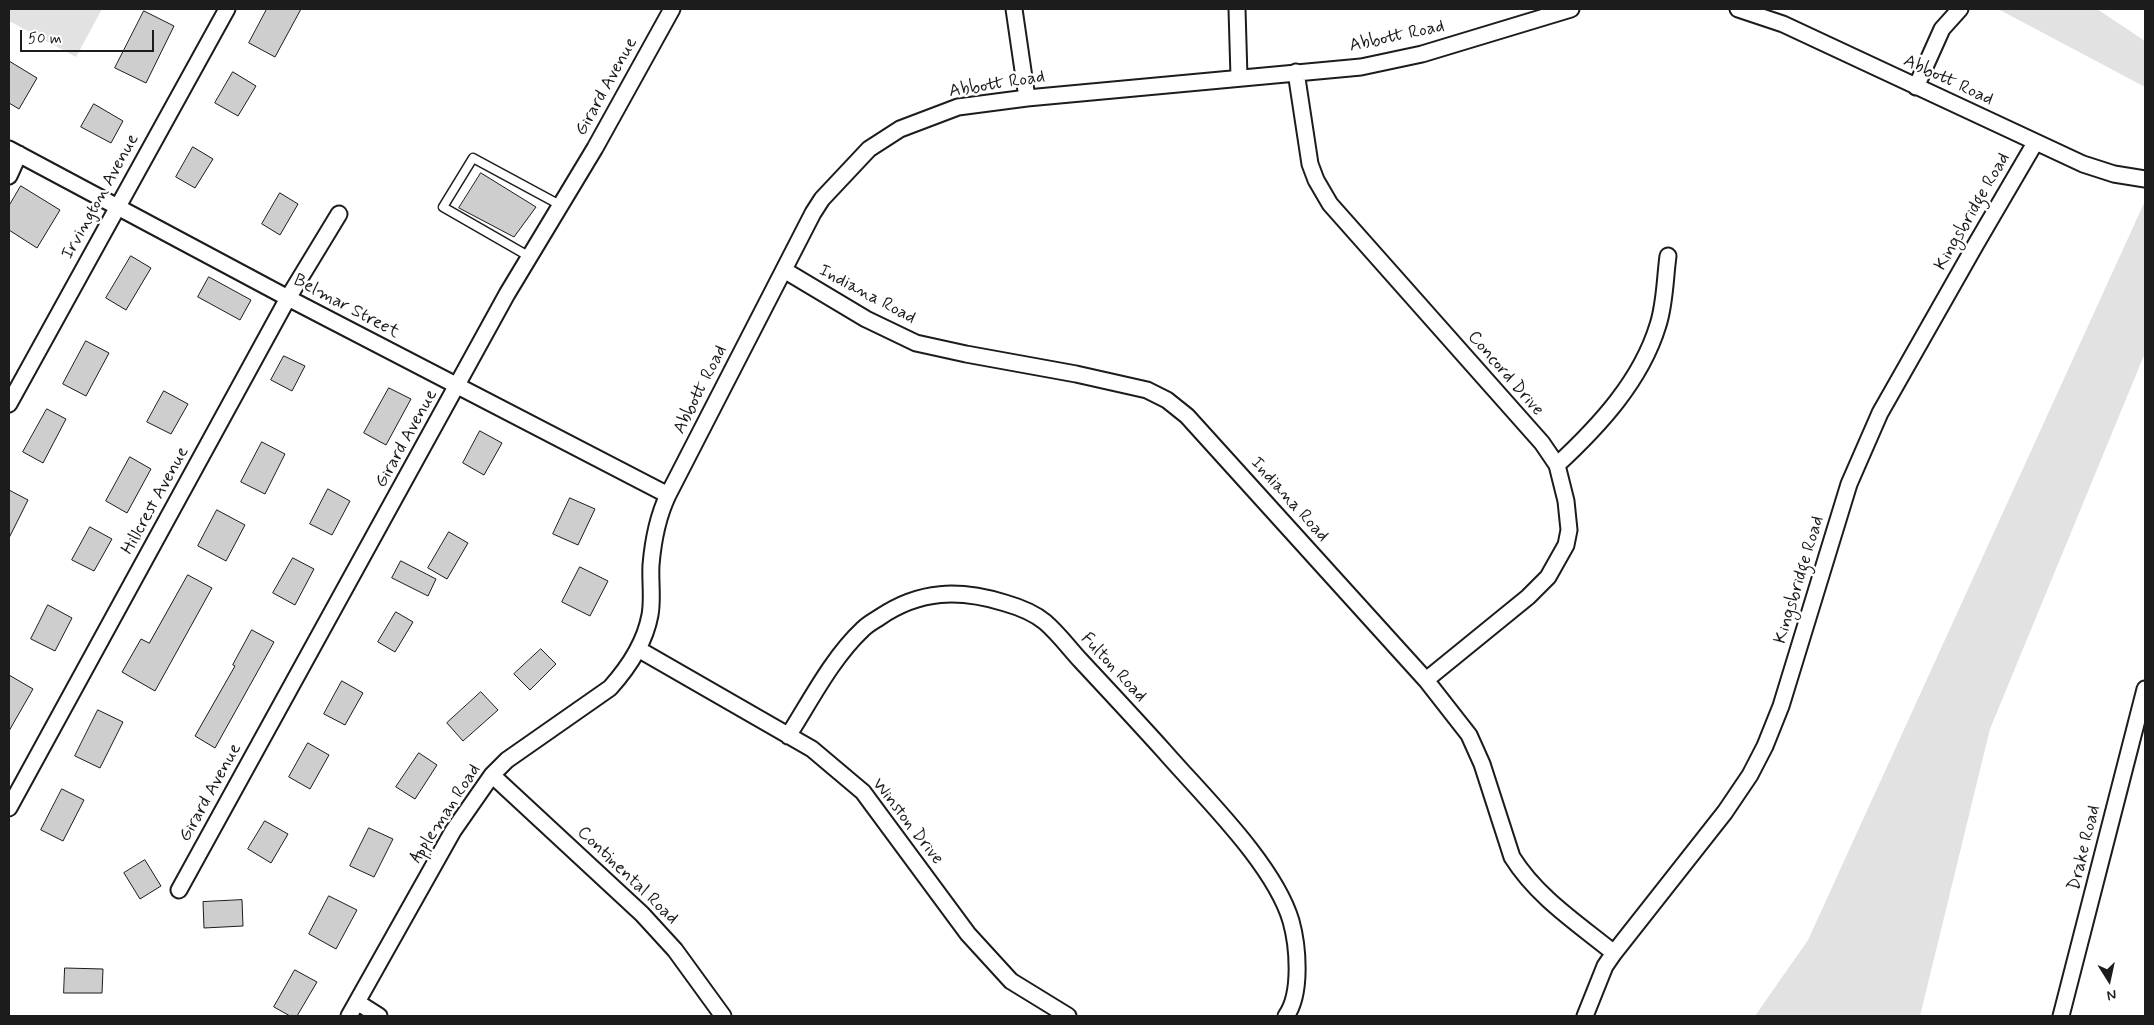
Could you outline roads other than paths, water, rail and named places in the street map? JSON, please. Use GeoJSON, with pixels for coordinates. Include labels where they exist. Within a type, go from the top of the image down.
{"type":"FeatureCollection","features":[{"type":"Feature","properties":{"kind":"street","name":"Irvington Avenue"},"geometry":{"type":"LineString","coordinates":[[9,404],[116,206],[227,9]]}},
{"type":"Feature","properties":{"kind":"street","name":"Girard Avenue"},"geometry":{"type":"LineString","coordinates":[[179,890],[458,387],[507,294],[560,206],[672,9]]}},
{"type":"Feature","properties":{"kind":"street"},"geometry":{"type":"LineString","coordinates":[[1014,9],[1027,98]]}},
{"type":"Feature","properties":{"kind":"street"},"geometry":{"type":"LineString","coordinates":[[1236,9],[1239,77]]}},
{"type":"Feature","properties":{"kind":"street","name":"Abbott Road"},"geometry":{"type":"LineString","coordinates":[[638,649],[650,615],[652,564],[661,511],[668,495],[813,213],[822,199],[869,149],[900,129],[958,107],[1027,98],[1239,77],[1362,67],[1422,54],[1571,9]]}},
{"type":"Feature","properties":{"kind":"street","name":"Abbott Road"},"geometry":{"type":"LineString","coordinates":[[1738,9],[1783,24],[2083,164],[2114,174],[2145,179]]}},
{"type":"Feature","properties":{"kind":"street"},"geometry":{"type":"LineString","coordinates":[[1916,86],[1942,29],[1960,9]]}},
{"type":"Feature","properties":{"kind":"street","name":"Concord Drive"},"geometry":{"type":"LineString","coordinates":[[1296,72],[1310,164],[1316,180],[1330,204],[1558,464],[1566,501],[1569,530],[1566,545],[1548,577],[1528,597],[1426,680]]}},
{"type":"Feature","properties":{"kind":"street","name":"Kingsbridge Road"},"geometry":{"type":"LineString","coordinates":[[1585,1016],[1605,966],[1614,952],[1725,812],[1750,775],[1765,746],[1781,706],[1849,484],[1880,413],[2035,143]]}},
{"type":"Feature","properties":{"kind":"street","name":"Belmar Street"},"geometry":{"type":"LineString","coordinates":[[14,151],[288,298],[668,495]]}},
{"type":"Feature","properties":{"kind":"street"},"geometry":{"type":"LineString","coordinates":[[9,176],[14,151]]}},
{"type":"Feature","properties":{"kind":"street","name":"Hillcrest Avenue"},"geometry":{"type":"LineString","coordinates":[[9,808],[288,298],[339,214]]}},
{"type":"Feature","properties":{"kind":"street"},"geometry":{"type":"LineString","coordinates":[[1558,464],[1587,437],[1615,404],[1646,356],[1658,324],[1668,256]]}},
{"type":"Feature","properties":{"kind":"street","name":"Indiana Road"},"geometry":{"type":"LineString","coordinates":[[784,270],[866,320],[916,343],[1147,390],[1167,400],[1187,416],[1426,680],[1469,735],[1482,764],[1512,857],[1520,870],[1540,894],[1614,952]]}},
{"type":"Feature","properties":{"kind":"street","name":"Fulton Road"},"geometry":{"type":"LineString","coordinates":[[788,736],[839,657],[864,628],[893,608],[941,593],[980,595],[1025,609],[1045,622],[1123,704],[1269,874],[1291,920],[1297,955],[1296,991],[1290,1011],[1286,1016]]}},
{"type":"Feature","properties":{"kind":"street","name":"Winston Drive"},"geometry":{"type":"LineString","coordinates":[[638,649],[812,749],[863,792],[968,934],[1011,981],[1068,1016]]}},
{"type":"Feature","properties":{"kind":"street","name":"Appleman Road"},"geometry":{"type":"LineString","coordinates":[[349,1016],[452,831],[492,775],[507,760],[610,688],[621,676],[638,649]]}},
{"type":"Feature","properties":{"kind":"street","name":"Drake Road"},"geometry":{"type":"LineString","coordinates":[[2061,1016],[2145,689]]}},
{"type":"Feature","properties":{"kind":"street","name":"Continental Road"},"geometry":{"type":"LineString","coordinates":[[492,775],[642,914],[675,950],[723,1016]]}},
{"type":"Feature","properties":{"kind":"street"},"geometry":{"type":"LineString","coordinates":[[357,1002],[379,1016]]}},
{"type":"Feature","properties":{"kind":"lane"},"geometry":{"type":"LineString","coordinates":[[530,257],[443,207],[473,158],[560,206]]}}]}
